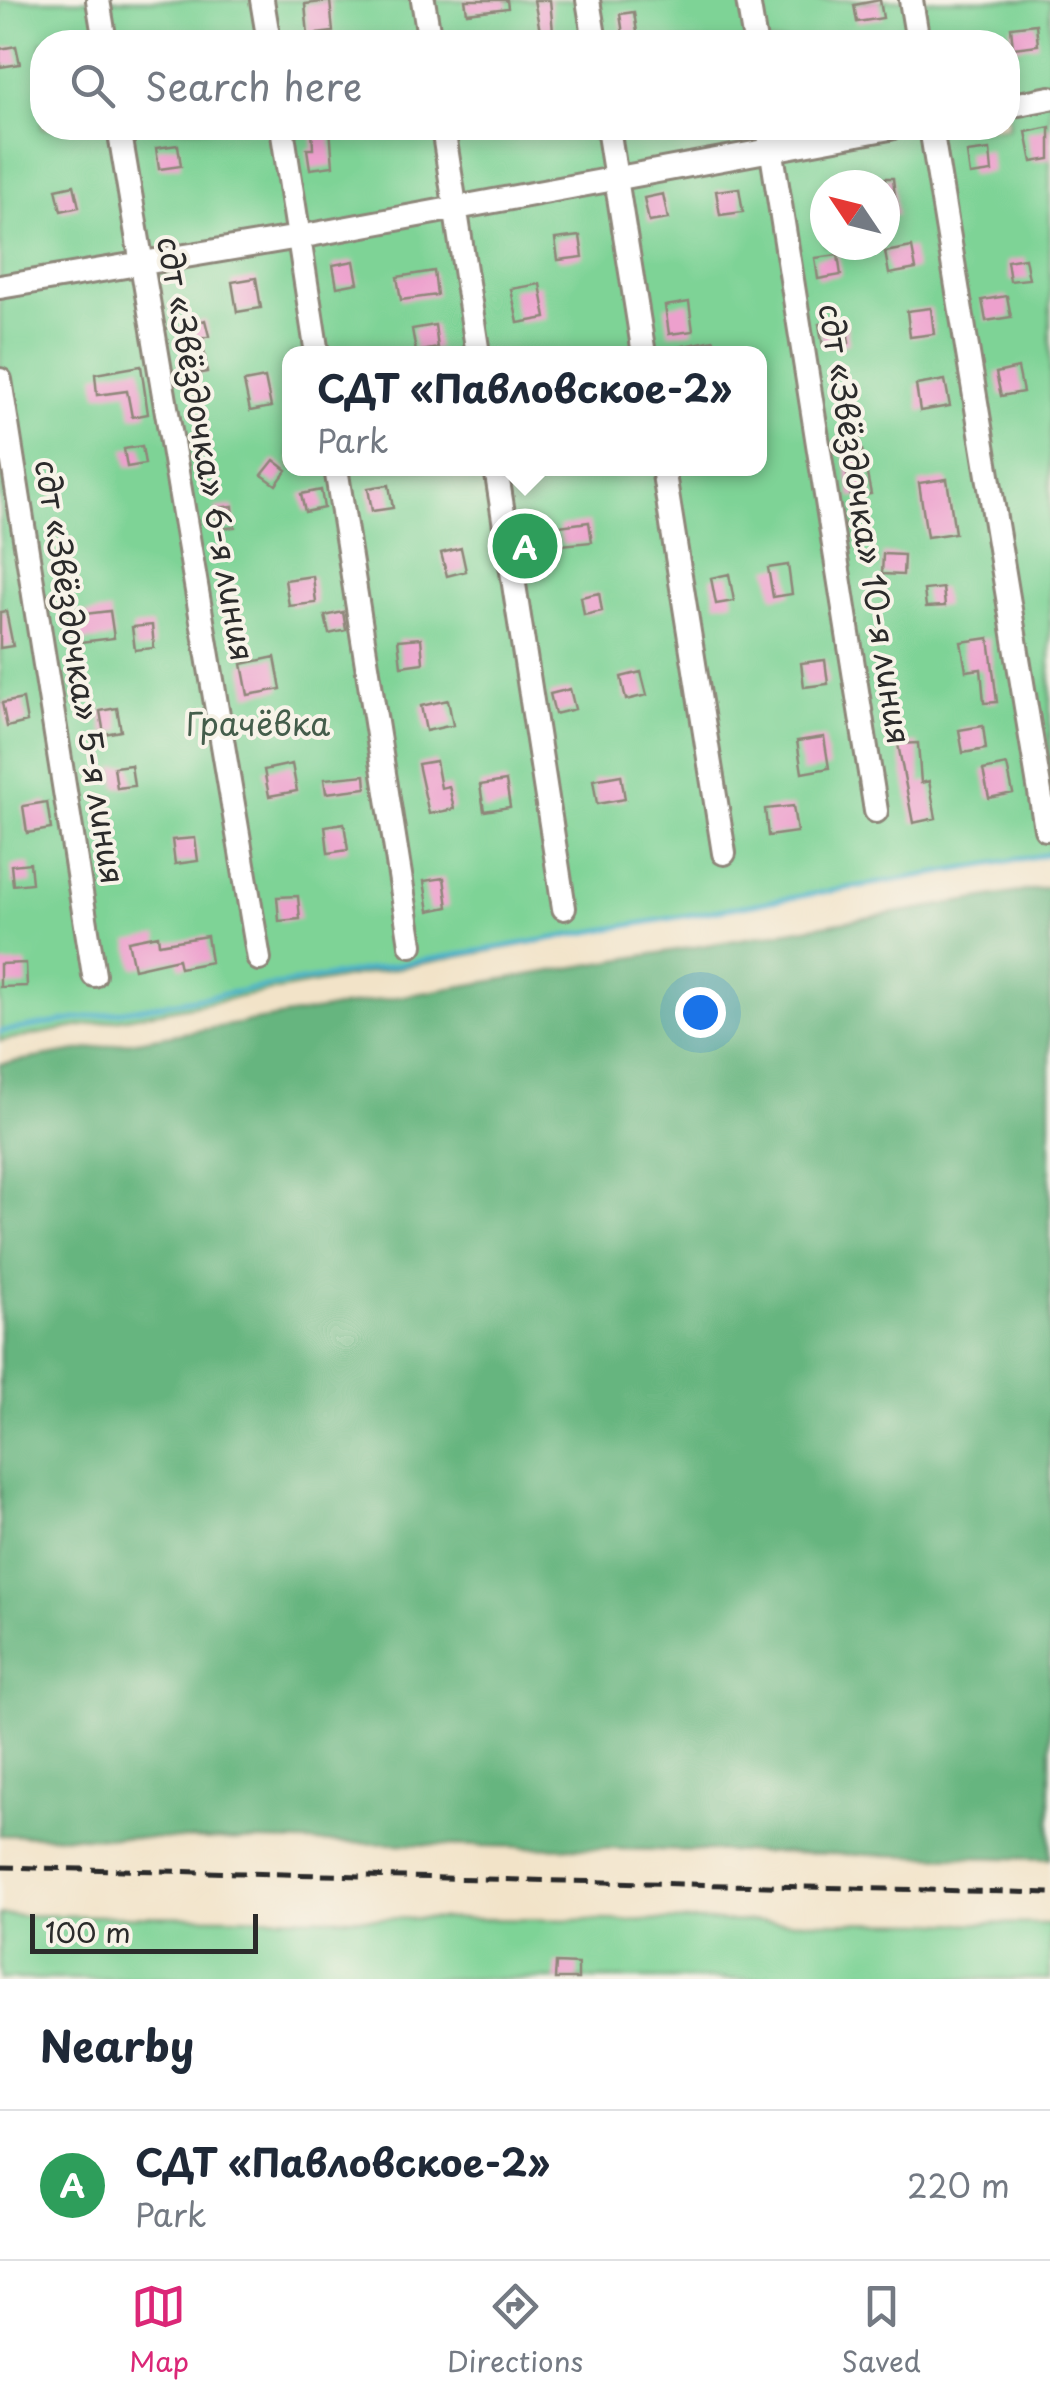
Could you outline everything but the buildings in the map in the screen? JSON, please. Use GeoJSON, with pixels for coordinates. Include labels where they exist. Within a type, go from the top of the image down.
{"type":"FeatureCollection","features":[{"type":"Feature","properties":{"kind":"street"},"geometry":{"type":"LineString","coordinates":[[98,0],[103,30]]}},
{"type":"Feature","properties":{"kind":"street"},"geometry":{"type":"LineString","coordinates":[[262,0],[267,30]]}},
{"type":"Feature","properties":{"kind":"street"},"geometry":{"type":"LineString","coordinates":[[424,0],[428,30]]}},
{"type":"Feature","properties":{"kind":"street"},"geometry":{"type":"LineString","coordinates":[[588,0],[593,30]]}},
{"type":"Feature","properties":{"kind":"street"},"geometry":{"type":"LineString","coordinates":[[748,0],[753,30]]}},
{"type":"Feature","properties":{"kind":"street"},"geometry":{"type":"LineString","coordinates":[[911,0],[916,30]]}},
{"type":"Feature","properties":{"kind":"street"},"geometry":{"type":"LineString","coordinates":[[1020,104],[1050,98]]}},
{"type":"Feature","properties":{"kind":"street","name":"сдт «Звёздочка» 6-я линия"},"geometry":{"type":"LineString","coordinates":[[121,140],[258,959]]}},
{"type":"Feature","properties":{"kind":"street"},"geometry":{"type":"LineString","coordinates":[[284,140],[316,346]]}},
{"type":"Feature","properties":{"kind":"street"},"geometry":{"type":"LineString","coordinates":[[445,140],[477,346]]}},
{"type":"Feature","properties":{"kind":"street"},"geometry":{"type":"LineString","coordinates":[[610,140],[643,346]]}},
{"type":"Feature","properties":{"kind":"street"},"geometry":{"type":"LineString","coordinates":[[0,288],[616,177],[766,140]]}},
{"type":"Feature","properties":{"kind":"street","name":"сдт «Звёздочка» 10-я линия"},"geometry":{"type":"LineString","coordinates":[[770,140],[876,812]]}},
{"type":"Feature","properties":{"kind":"street"},"geometry":{"type":"LineString","coordinates":[[934,140],[1046,829]]}},
{"type":"Feature","properties":{"kind":"street","name":"сдт «Звёздочка» 5-я линия"},"geometry":{"type":"LineString","coordinates":[[0,380],[94,975]]}},
{"type":"Feature","properties":{"kind":"street"},"geometry":{"type":"LineString","coordinates":[[337,476],[412,945]]}},
{"type":"Feature","properties":{"kind":"street"},"geometry":{"type":"LineString","coordinates":[[497,476],[564,908]]}},
{"type":"Feature","properties":{"kind":"street"},"geometry":{"type":"LineString","coordinates":[[664,476],[724,853]]}},
{"type":"Feature","properties":{"kind":"green space","name":"Грачёвка"},"geometry":{"type":"Polygon","coordinates":[[[0,0],[1050,0],[1050,854],[632,925],[0,1041],[0,0]]]}},
{"type":"Feature","properties":{"kind":"green space"},"geometry":{"type":"Polygon","coordinates":[[[1050,887],[1050,1859],[0,1835],[0,1064],[1050,887]]]}},
{"type":"Feature","properties":{"kind":"green space"},"geometry":{"type":"Polygon","coordinates":[[[0,1915],[1050,1924],[1050,1979],[0,1979],[0,1915]]]}},
{"type":"Feature","properties":{"kind":"waterway"},"geometry":{"type":"LineString","coordinates":[[0,1032],[1050,854]]}},
{"type":"Feature","properties":{"kind":"railway"},"geometry":{"type":"LineString","coordinates":[[0,1867],[1050,1893]]}},
{"type":"Feature","properties":{"kind":"place","name":"СДТ «Павловское-2»"},"geometry":{"type":"Point","coordinates":[525,546]}}]}
